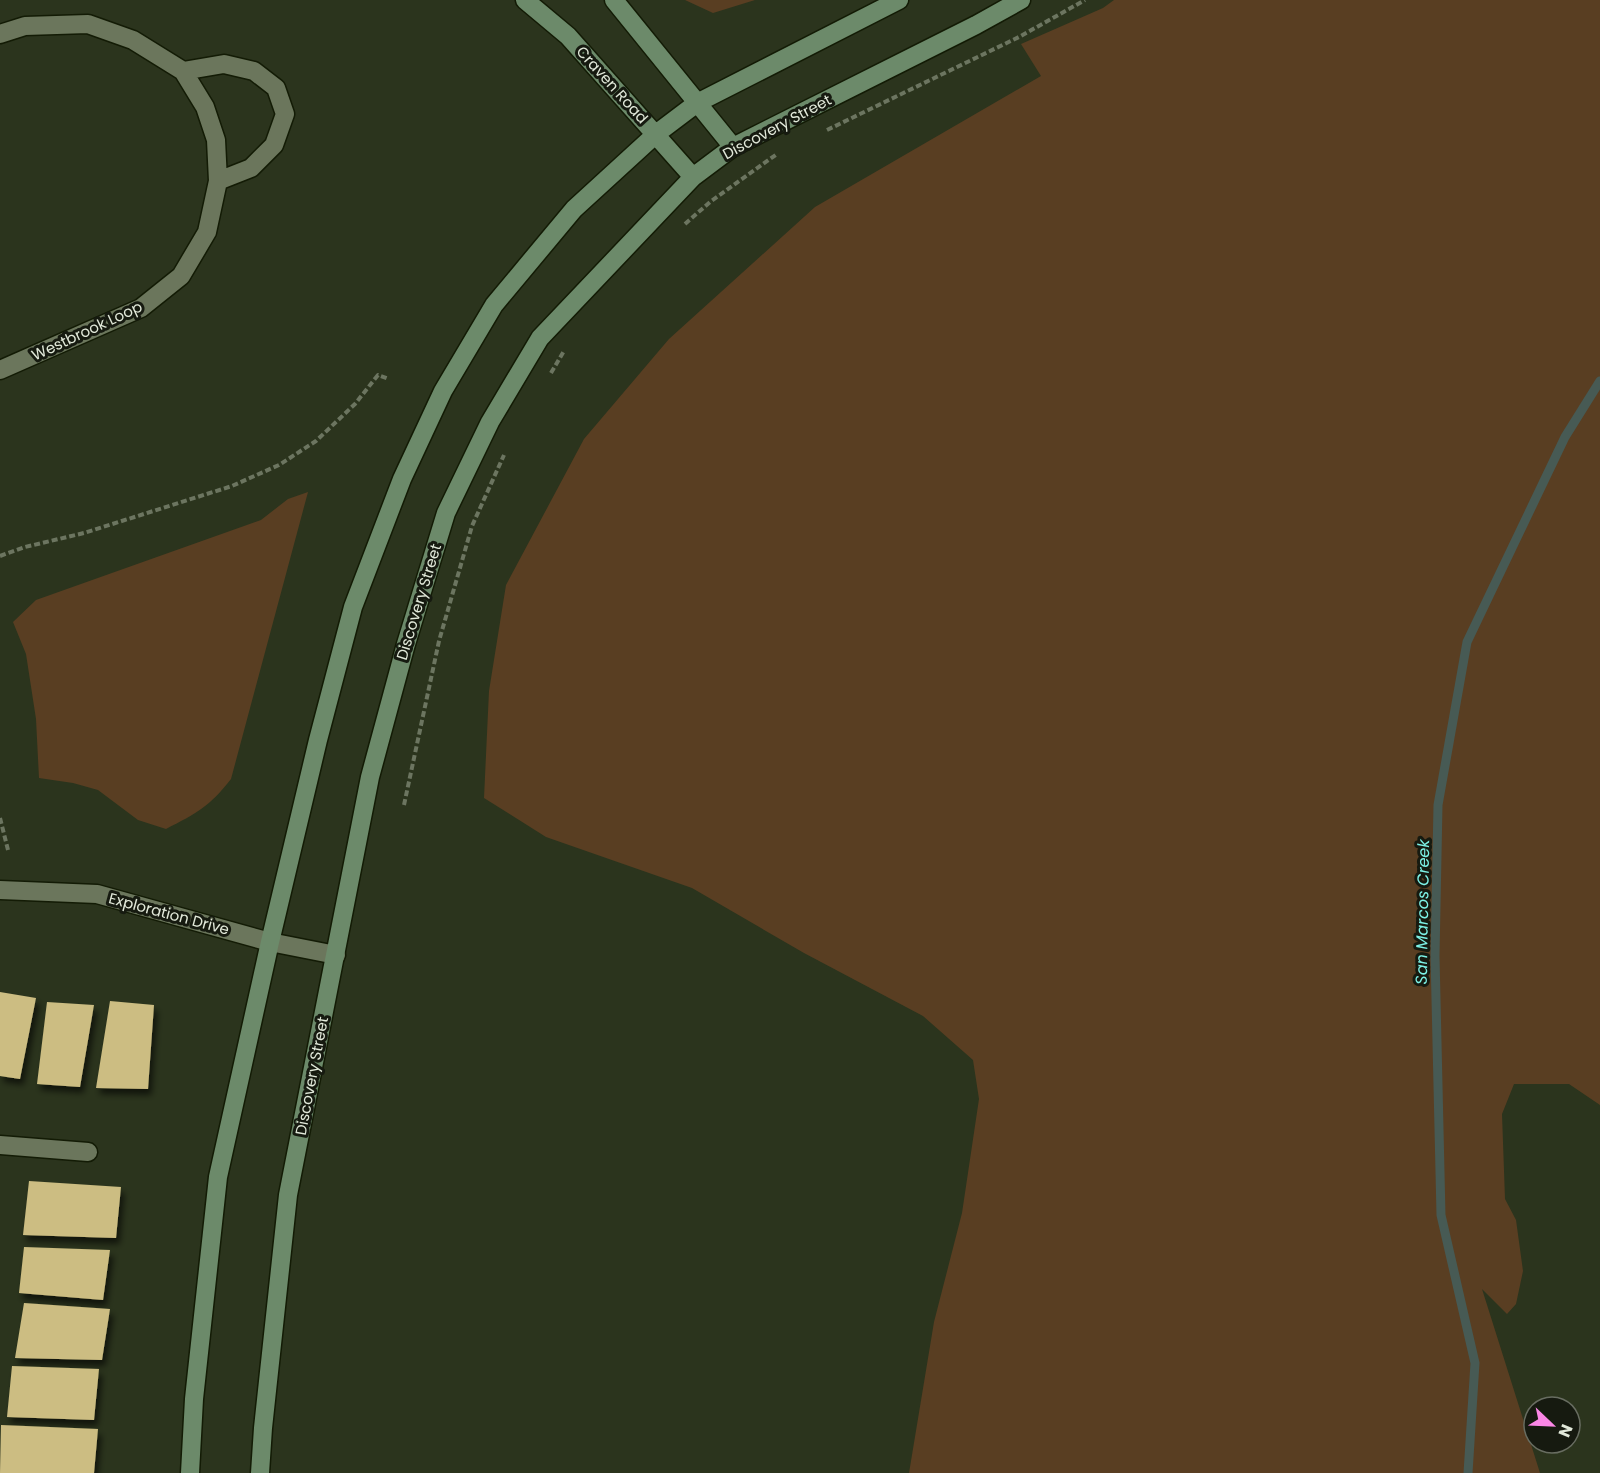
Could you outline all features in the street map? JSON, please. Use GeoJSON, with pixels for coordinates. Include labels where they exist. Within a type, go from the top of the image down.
{"type":"FeatureCollection","features":[{"type":"Feature","properties":{"kind":"main road","name":"Craven Road"},"geometry":{"type":"LineString","coordinates":[[525,0],[568,36],[693,177]]}},
{"type":"Feature","properties":{"kind":"main road"},"geometry":{"type":"LineString","coordinates":[[614,0],[733,147]]}},
{"type":"Feature","properties":{"kind":"main road"},"geometry":{"type":"LineString","coordinates":[[190,1473],[194,1400],[218,1177],[270,942],[318,740],[353,607],[402,479],[443,391],[494,305],[574,209],[656,134],[697,103],[899,0]]}},
{"type":"Feature","properties":{"kind":"main road","name":"Discovery Street"},"geometry":{"type":"LineString","coordinates":[[260,1473],[288,1195],[370,777],[406,644],[446,513],[490,422],[540,338],[693,177],[733,147],[1021,0]]}},
{"type":"Feature","properties":{"kind":"street","name":"Westbrook Loop"},"geometry":{"type":"LineString","coordinates":[[0,34],[25,26],[88,24],[133,40],[183,71],[205,107],[216,140],[218,181],[207,232],[181,276],[141,308],[0,370]]}},
{"type":"Feature","properties":{"kind":"street"},"geometry":{"type":"LineString","coordinates":[[183,71],[224,64],[254,71],[276,88],[285,114],[274,146],[251,168],[218,181]]}},
{"type":"Feature","properties":{"kind":"street","name":"Exploration Drive"},"geometry":{"type":"LineString","coordinates":[[0,890],[97,894],[270,942],[336,955]]}},
{"type":"Feature","properties":{"kind":"street"},"geometry":{"type":"LineString","coordinates":[[0,1145],[88,1152]]}},
{"type":"Feature","properties":{"kind":"path"},"geometry":{"type":"LineString","coordinates":[[821,132],[1019,37],[1085,0]]}},
{"type":"Feature","properties":{"kind":"path"},"geometry":{"type":"LineString","coordinates":[[682,227],[710,202],[780,152]]}},
{"type":"Feature","properties":{"kind":"path"},"geometry":{"type":"LineString","coordinates":[[548,377],[565,348]]}},
{"type":"Feature","properties":{"kind":"path"},"geometry":{"type":"LineString","coordinates":[[0,556],[25,547],[84,533],[232,486],[279,465],[316,441],[355,404],[378,375],[389,379]]}},
{"type":"Feature","properties":{"kind":"path"},"geometry":{"type":"LineString","coordinates":[[404,805],[442,630],[472,526],[504,454]]}},
{"type":"Feature","properties":{"kind":"path"},"geometry":{"type":"LineString","coordinates":[[0,818],[8,850]]}},
{"type":"Feature","properties":{"kind":"shaded area"},"geometry":{"type":"Polygon","coordinates":[[[685,0],[755,0],[713,13],[685,0]]]}},
{"type":"Feature","properties":{"kind":"shaded area"},"geometry":{"type":"Polygon","coordinates":[[[1114,0],[1600,0],[1600,1105],[1569,1084],[1514,1084],[1502,1114],[1505,1199],[1516,1220],[1523,1271],[1516,1304],[1507,1314],[1482,1289],[1522,1416],[1522,1455],[1534,1455],[1540,1473],[909,1473],[934,1322],[962,1213],[979,1099],[973,1060],[923,1016],[804,953],[692,888],[546,837],[484,798],[489,691],[506,585],[584,439],[669,339],[815,207],[1041,76],[1021,44],[1103,8],[1114,0]]]}},
{"type":"Feature","properties":{"kind":"shaded area"},"geometry":{"type":"Polygon","coordinates":[[[308,492],[231,779],[216,796],[194,814],[166,829],[138,820],[98,790],[73,783],[39,778],[36,719],[26,654],[13,622],[36,600],[261,520],[288,499],[308,492]]]}},
{"type":"Feature","properties":{"kind":"building"},"geometry":{"type":"Polygon","coordinates":[[[0,992],[36,998],[20,1079],[0,1076],[0,992]]]}},
{"type":"Feature","properties":{"kind":"building"},"geometry":{"type":"Polygon","coordinates":[[[110,1001],[154,1005],[148,1089],[96,1088],[110,1001]]]}},
{"type":"Feature","properties":{"kind":"building"},"geometry":{"type":"Polygon","coordinates":[[[47,1002],[94,1005],[80,1087],[37,1084],[47,1002]]]}},
{"type":"Feature","properties":{"kind":"building"},"geometry":{"type":"Polygon","coordinates":[[[29,1181],[121,1187],[116,1238],[23,1235],[29,1181]]]}},
{"type":"Feature","properties":{"kind":"building"},"geometry":{"type":"Polygon","coordinates":[[[24,1247],[110,1250],[103,1300],[19,1293],[24,1247]]]}},
{"type":"Feature","properties":{"kind":"building"},"geometry":{"type":"Polygon","coordinates":[[[24,1303],[110,1309],[102,1360],[15,1358],[24,1303]]]}},
{"type":"Feature","properties":{"kind":"building"},"geometry":{"type":"Polygon","coordinates":[[[12,1366],[99,1369],[94,1420],[7,1417],[12,1366]]]}},
{"type":"Feature","properties":{"kind":"building"},"geometry":{"type":"Polygon","coordinates":[[[1,1425],[98,1429],[94,1473],[0,1473],[1,1425]]]}},
{"type":"Feature","properties":{"kind":"waterway","name":"San Marcos Creek"},"geometry":{"type":"LineString","coordinates":[[1468,1473],[1475,1363],[1441,1215],[1435,956],[1438,805],[1467,642],[1565,437],[1600,381]]}}]}
